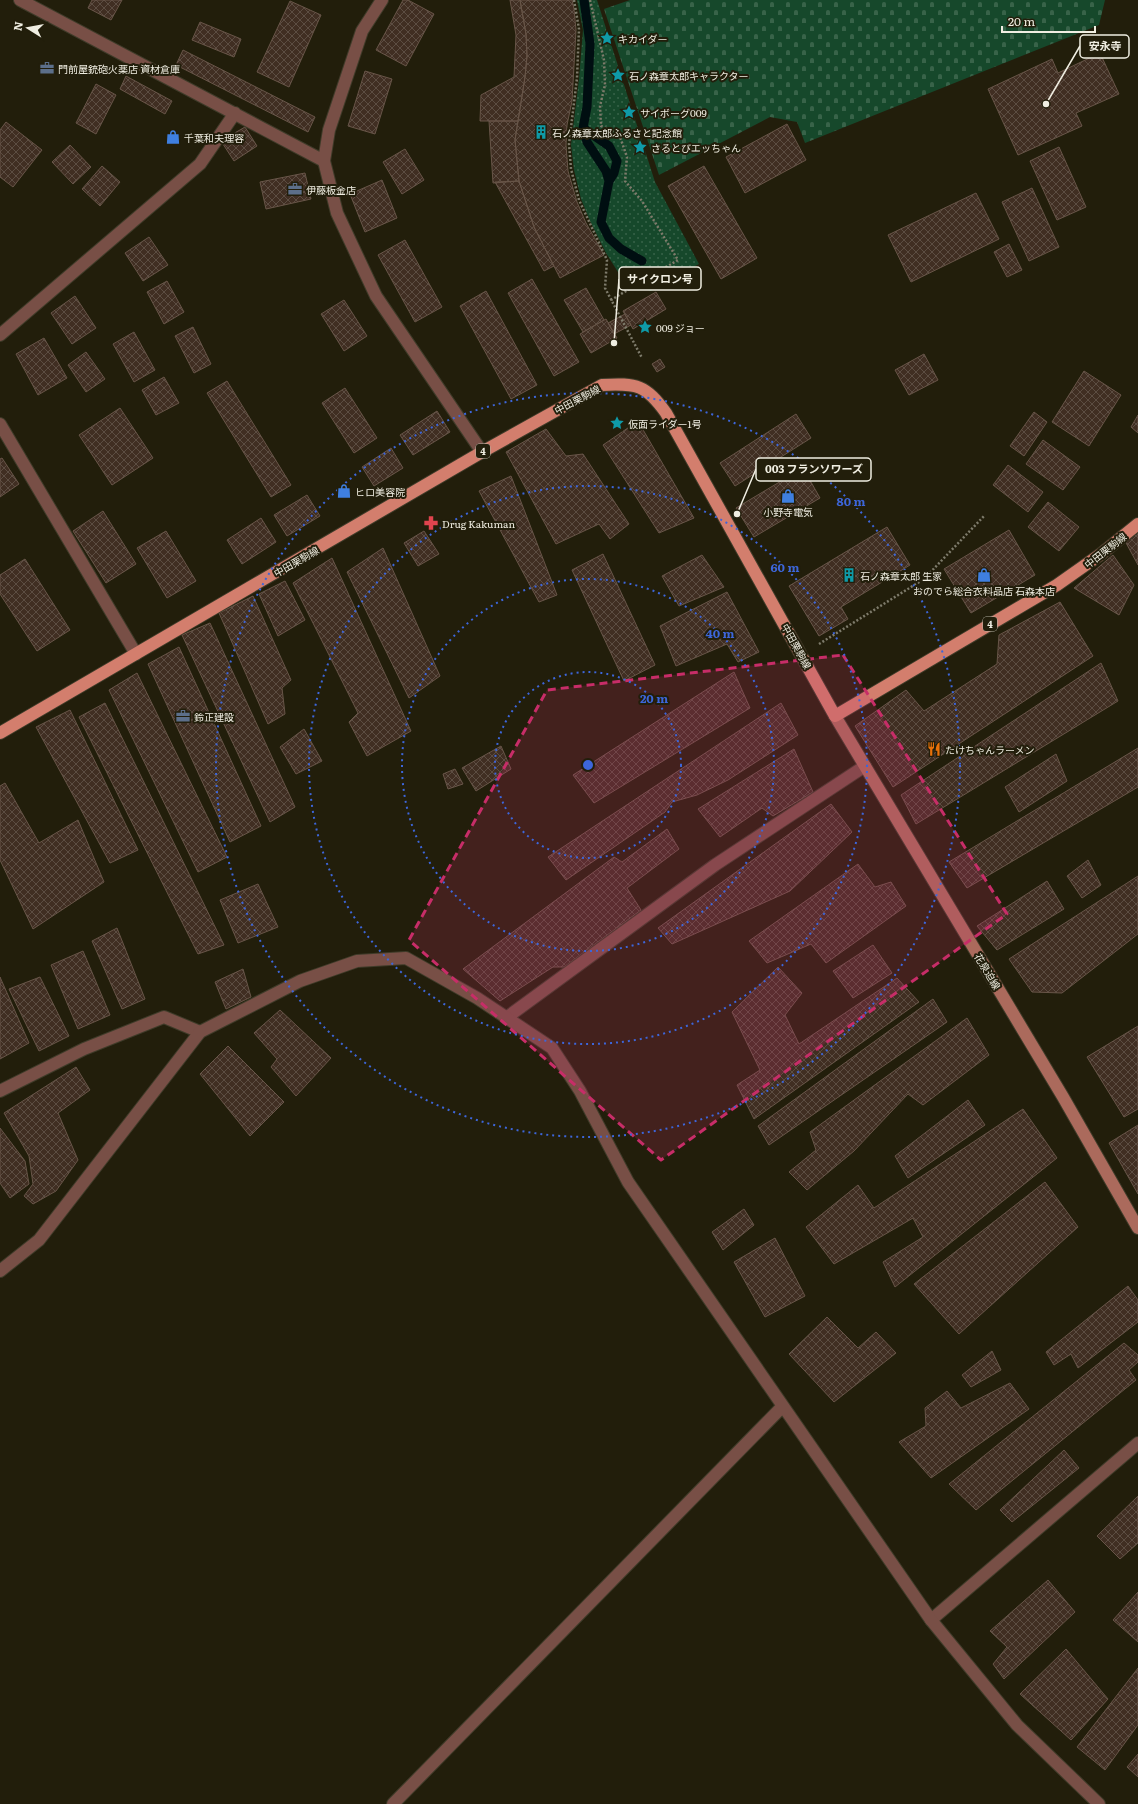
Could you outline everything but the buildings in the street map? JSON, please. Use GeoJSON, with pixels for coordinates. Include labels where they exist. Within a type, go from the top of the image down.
{"type":"FeatureCollection","features":[{"type":"Feature","properties":{"kind":"main road","name":"中田栗駒線"},"geometry":{"type":"LineString","coordinates":[[0,733],[482,452],[602,385],[622,384],[639,386],[655,398],[666,413],[835,716],[1057,585],[1095,558],[1138,524]]}},
{"type":"Feature","properties":{"kind":"main road","name":"花泉迫線"},"geometry":{"type":"LineString","coordinates":[[835,716],[1063,1097],[1138,1228]]}},
{"type":"Feature","properties":{"kind":"street"},"geometry":{"type":"LineString","coordinates":[[20,0],[324,161]]}},
{"type":"Feature","properties":{"kind":"street"},"geometry":{"type":"LineString","coordinates":[[382,0],[362,31],[329,130],[324,161],[337,213],[376,296],[482,452]]}},
{"type":"Feature","properties":{"kind":"street"},"geometry":{"type":"LineString","coordinates":[[0,335],[200,164],[235,113]]}},
{"type":"Feature","properties":{"kind":"street"},"geometry":{"type":"LineString","coordinates":[[0,424],[136,654]]}},
{"type":"Feature","properties":{"kind":"street"},"geometry":{"type":"LineString","coordinates":[[506,1018],[715,865],[866,766]]}},
{"type":"Feature","properties":{"kind":"street"},"geometry":{"type":"LineString","coordinates":[[0,1271],[39,1240],[200,1032],[300,981],[357,961],[406,958],[477,998],[552,1048],[580,1091],[628,1182],[782,1407],[931,1620],[1017,1725],[1099,1804]]}},
{"type":"Feature","properties":{"kind":"street"},"geometry":{"type":"LineString","coordinates":[[0,1091],[84,1049],[164,1018],[200,1032]]}},
{"type":"Feature","properties":{"kind":"street"},"geometry":{"type":"LineString","coordinates":[[393,1804],[782,1407]]}},
{"type":"Feature","properties":{"kind":"street"},"geometry":{"type":"LineString","coordinates":[[931,1620],[1138,1443]]}},
{"type":"Feature","properties":{"kind":"path"},"geometry":{"type":"LineString","coordinates":[[574,0],[579,29],[577,78],[569,144],[571,170],[579,200],[607,260],[605,288],[642,358]]}},
{"type":"Feature","properties":{"kind":"path"},"geometry":{"type":"LineString","coordinates":[[590,0],[604,60],[605,85],[600,106],[601,126],[619,134],[627,157],[625,180],[642,201],[678,260],[611,300]]}},
{"type":"Feature","properties":{"kind":"path"},"geometry":{"type":"LineString","coordinates":[[802,655],[924,579],[985,515]]}},
{"type":"Feature","properties":{"kind":"highlighted area"},"geometry":{"type":"Polygon","coordinates":[[[843,655],[1007,914],[661,1160],[409,940],[547,690],[843,655]]]}},
{"type":"Feature","properties":{"kind":"green space"},"geometry":{"type":"Polygon","coordinates":[[[577,0],[597,0],[655,182],[699,264],[651,291],[623,280],[606,253],[581,199],[574,170],[571,145],[583,30],[577,0]]]}},
{"type":"Feature","properties":{"kind":"green space"},"geometry":{"type":"Polygon","coordinates":[[[630,0],[1105,0],[1099,25],[805,143],[797,122],[770,117],[659,175],[604,9],[630,0]]]}},
{"type":"Feature","properties":{"kind":"waterway"},"geometry":{"type":"LineString","coordinates":[[584,0],[590,44],[587,107],[583,128],[587,142],[606,171],[609,181],[601,222],[609,238],[621,249],[642,261]]}},
{"type":"Feature","properties":{"kind":"waterway"},"geometry":{"type":"LineString","coordinates":[[583,128],[609,146],[617,161],[614,173],[609,181]]}},
{"type":"Feature","properties":{"kind":"place","name":"キカイダー"},"geometry":{"type":"Point","coordinates":[607,38]}},
{"type":"Feature","properties":{"kind":"place","name":"門前屋銃砲火薬店 資材倉庫"},"geometry":{"type":"Point","coordinates":[47,68]}},
{"type":"Feature","properties":{"kind":"place","name":"石ノ森章太郎キャラクター"},"geometry":{"type":"Point","coordinates":[618,75]}},
{"type":"Feature","properties":{"kind":"place","name":"安永寺"},"geometry":{"type":"Point","coordinates":[1046,104]}},
{"type":"Feature","properties":{"kind":"place","name":"サイボーグ009"},"geometry":{"type":"Point","coordinates":[629,112]}},
{"type":"Feature","properties":{"kind":"place","name":"石ノ森章太郎ふるさと記念館"},"geometry":{"type":"Point","coordinates":[541,132]}},
{"type":"Feature","properties":{"kind":"place","name":"千葉和夫理容"},"geometry":{"type":"Point","coordinates":[173,137]}},
{"type":"Feature","properties":{"kind":"place","name":"さるとびエッちゃん"},"geometry":{"type":"Point","coordinates":[640,147]}},
{"type":"Feature","properties":{"kind":"place","name":"伊藤板金店"},"geometry":{"type":"Point","coordinates":[295,189]}},
{"type":"Feature","properties":{"kind":"place","name":"009 ジョー"},"geometry":{"type":"Point","coordinates":[645,327]}},
{"type":"Feature","properties":{"kind":"place","name":"サイクロン号"},"geometry":{"type":"Point","coordinates":[614,343]}},
{"type":"Feature","properties":{"kind":"place","name":"仮面ライダー1号"},"geometry":{"type":"Point","coordinates":[617,423]}},
{"type":"Feature","properties":{"kind":"place","name":"ヒロ美容院"},"geometry":{"type":"Point","coordinates":[344,491]}},
{"type":"Feature","properties":{"kind":"place","name":"小野寺電気"},"geometry":{"type":"Point","coordinates":[788,496]}},
{"type":"Feature","properties":{"kind":"place","name":"003 フランソワーズ"},"geometry":{"type":"Point","coordinates":[737,514]}},
{"type":"Feature","properties":{"kind":"place","name":"Drug Kakuman"},"geometry":{"type":"Point","coordinates":[431,523]}},
{"type":"Feature","properties":{"kind":"place","name":"石ノ森章太郎 生家"},"geometry":{"type":"Point","coordinates":[849,575]}},
{"type":"Feature","properties":{"kind":"place","name":"おのでら総合衣料品店 石森本店"},"geometry":{"type":"Point","coordinates":[984,575]}},
{"type":"Feature","properties":{"kind":"place","name":"鈴正建設"},"geometry":{"type":"Point","coordinates":[183,716]}},
{"type":"Feature","properties":{"kind":"place","name":"たけちゃんラーメン"},"geometry":{"type":"Point","coordinates":[934,749]}}]}
